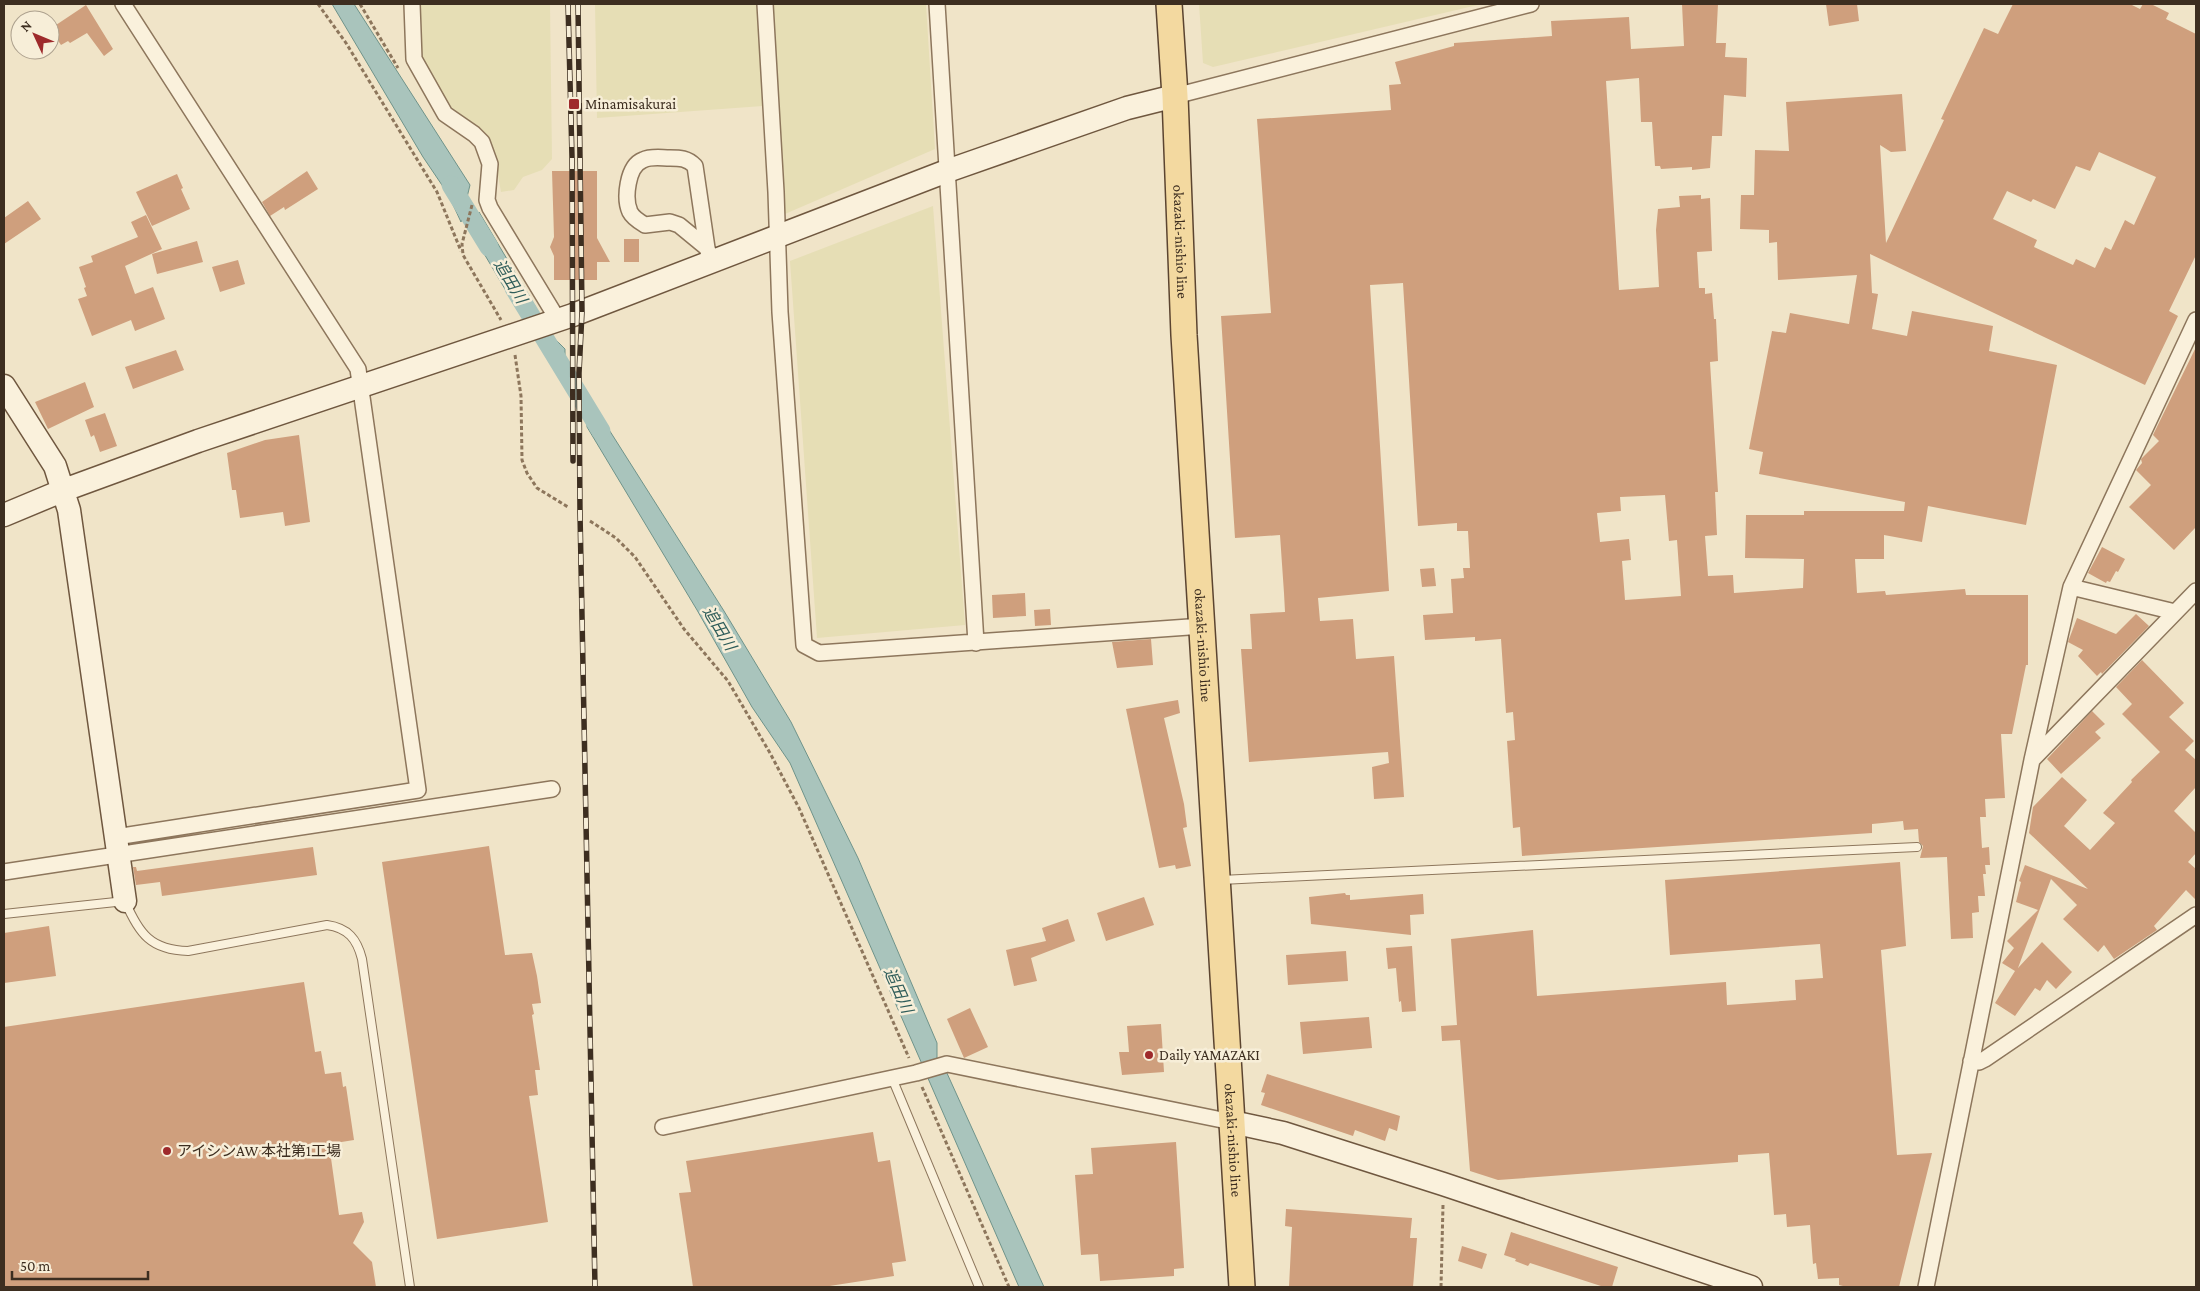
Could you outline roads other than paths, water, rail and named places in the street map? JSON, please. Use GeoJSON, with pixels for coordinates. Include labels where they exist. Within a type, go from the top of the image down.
{"type":"FeatureCollection","features":[{"type":"Feature","properties":{"kind":"main road","name":"okazaki-nishio line"},"geometry":{"type":"LineString","coordinates":[[1169,4],[1175,96],[1184,335],[1242,1287]]}},
{"type":"Feature","properties":{"kind":"street"},"geometry":{"type":"LineString","coordinates":[[4,872],[118,846],[418,790],[362,386],[358,369],[123,4]]}},
{"type":"Feature","properties":{"kind":"street"},"geometry":{"type":"LineString","coordinates":[[412,4],[414,58],[445,114],[474,134],[482,142],[490,164],[488,200],[490,208],[554,321]]}},
{"type":"Feature","properties":{"kind":"street"},"geometry":{"type":"LineString","coordinates":[[765,4],[776,192],[776,236],[804,645],[819,653],[1203,626]]}},
{"type":"Feature","properties":{"kind":"street"},"geometry":{"type":"LineString","coordinates":[[937,4],[976,643]]}},
{"type":"Feature","properties":{"kind":"street"},"geometry":{"type":"LineString","coordinates":[[4,515],[64,490],[554,321],[709,255],[776,236],[947,171],[1127,108],[1531,4]]}},
{"type":"Feature","properties":{"kind":"street"},"geometry":{"type":"LineString","coordinates":[[650,158],[683,159],[695,166],[709,255],[679,225],[670,222],[645,225],[630,213],[628,202],[630,175],[634,167],[641,160],[650,158]]}},
{"type":"Feature","properties":{"kind":"street"},"geometry":{"type":"LineString","coordinates":[[1926,1287],[2032,760],[2071,588],[2196,320]]}},
{"type":"Feature","properties":{"kind":"street"},"geometry":{"type":"LineString","coordinates":[[4,386],[56,466],[69,510],[125,900]]}},
{"type":"Feature","properties":{"kind":"street"},"geometry":{"type":"LineString","coordinates":[[2071,588],[2175,612]]}},
{"type":"Feature","properties":{"kind":"street"},"geometry":{"type":"LineString","coordinates":[[2032,760],[2196,591]]}},
{"type":"Feature","properties":{"kind":"street"},"geometry":{"type":"LineString","coordinates":[[118,846],[552,789]]}},
{"type":"Feature","properties":{"kind":"street"},"geometry":{"type":"LineString","coordinates":[[1972,1061],[1979,1062],[1985,1059],[2196,915]]}},
{"type":"Feature","properties":{"kind":"street"},"geometry":{"type":"LineString","coordinates":[[662,1127],[916,1073],[947,1064],[1283,1133],[1443,1184],[1751,1287]]}},
{"type":"Feature","properties":{"kind":"lane"},"geometry":{"type":"LineString","coordinates":[[1217,880],[1917,847]]}},
{"type":"Feature","properties":{"kind":"lane"},"geometry":{"type":"LineString","coordinates":[[4,914],[125,900],[130,913],[144,934],[157,946],[188,951],[327,925],[340,927],[351,935],[359,947],[362,960],[410,1287]]}},
{"type":"Feature","properties":{"kind":"lane"},"geometry":{"type":"LineString","coordinates":[[892,1078],[979,1287]]}},
{"type":"Feature","properties":{"kind":"water"},"geometry":{"type":"Polygon","coordinates":[[[332,4],[354,4],[470,185],[461,222],[448,194],[423,157],[332,4]]]}},
{"type":"Feature","properties":{"kind":"water"},"geometry":{"type":"Polygon","coordinates":[[[479,212],[535,306],[518,311],[473,235],[479,212]]]}},
{"type":"Feature","properties":{"kind":"water"},"geometry":{"type":"Polygon","coordinates":[[[555,339],[565,349],[565,381],[543,347],[555,339]]]}},
{"type":"Feature","properties":{"kind":"water"},"geometry":{"type":"Polygon","coordinates":[[[587,395],[724,611],[791,722],[858,858],[937,1043],[937,1061],[922,1064],[790,763],[752,707],[697,610],[587,427],[587,395]]]}},
{"type":"Feature","properties":{"kind":"water"},"geometry":{"type":"Polygon","coordinates":[[[946,1071],[1044,1287],[1019,1287],[927,1076],[946,1071]]]}},
{"type":"Feature","properties":{"kind":"waterway","name":"追田川"},"geometry":{"type":"LineString","coordinates":[[451,185],[489,247]]}},
{"type":"Feature","properties":{"kind":"waterway","name":"追田川"},"geometry":{"type":"LineString","coordinates":[[514,288],[601,431]]}},
{"type":"Feature","properties":{"kind":"railway"},"geometry":{"type":"LineString","coordinates":[[568,4],[572,157],[573,461]]}},
{"type":"Feature","properties":{"kind":"railway"},"geometry":{"type":"LineString","coordinates":[[578,4],[582,312],[579,373],[580,513],[595,1287]]}},
{"type":"Feature","properties":{"kind":"place","name":"Minamisakurai"},"geometry":{"type":"Point","coordinates":[574,104]}},
{"type":"Feature","properties":{"kind":"place","name":"Daily YAMAZAKI"},"geometry":{"type":"Point","coordinates":[1149,1055]}},
{"type":"Feature","properties":{"kind":"place","name":"アイシンAW 本社第1工場"},"geometry":{"type":"Point","coordinates":[167,1151]}}]}
